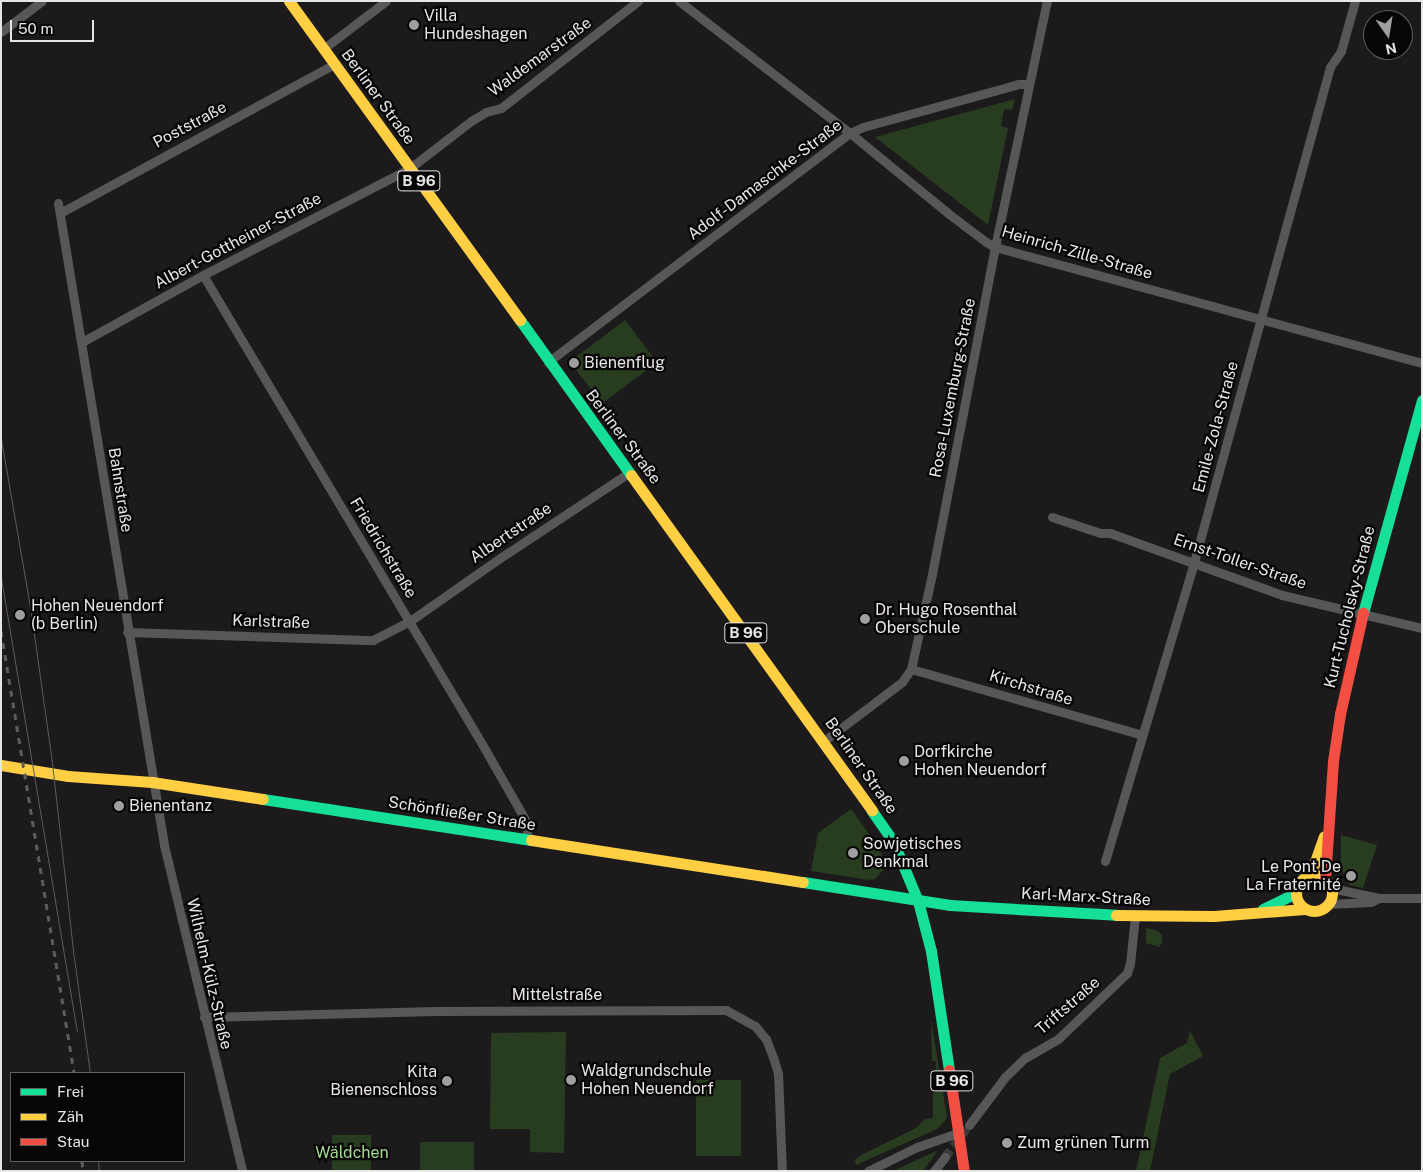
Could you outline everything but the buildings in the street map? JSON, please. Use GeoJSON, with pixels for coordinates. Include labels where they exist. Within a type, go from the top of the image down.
{"type":"FeatureCollection","features":[{"type":"Feature","properties":{"kind":"main road","name":"Berliner Straße"},"geometry":{"type":"LineString","coordinates":[[289,1],[548,362],[630,472],[824,741],[892,841],[918,901]]}},
{"type":"Feature","properties":{"kind":"main road","name":"Kurt-Tucholsky-Straße"},"geometry":{"type":"LineString","coordinates":[[1328,884],[1333,761],[1340,714],[1363,614],[1422,400]]}},
{"type":"Feature","properties":{"kind":"main road","name":"Schönfließer Straße"},"geometry":{"type":"LineString","coordinates":[[1,765],[68,776],[152,782],[918,901]]}},
{"type":"Feature","properties":{"kind":"main road","name":"Kurt-Tucholsky-Straße"},"geometry":{"type":"LineString","coordinates":[[1310,876],[1329,825]]}},
{"type":"Feature","properties":{"kind":"main road","name":"Karl-Marx-Straße"},"geometry":{"type":"LineString","coordinates":[[1253,912],[1296,893],[1300,882],[1310,876],[1320,876],[1328,884]]}},
{"type":"Feature","properties":{"kind":"main road"},"geometry":{"type":"LineString","coordinates":[[1328,884],[1328,904]]}},
{"type":"Feature","properties":{"kind":"main road"},"geometry":{"type":"LineString","coordinates":[[1296,893],[1300,905],[1305,909]]}},
{"type":"Feature","properties":{"kind":"main road","name":"Karl-Marx-Straße"},"geometry":{"type":"LineString","coordinates":[[918,901],[979,907],[1135,916],[1201,916],[1305,909],[1315,911],[1328,904]]}},
{"type":"Feature","properties":{"kind":"main road","name":"B 96"},"geometry":{"type":"LineString","coordinates":[[918,901],[936,979],[964,1171]]}},
{"type":"Feature","properties":{"kind":"street"},"geometry":{"type":"LineString","coordinates":[[1,32],[42,1]]}},
{"type":"Feature","properties":{"kind":"street"},"geometry":{"type":"LineString","coordinates":[[323,49],[386,1]]}},
{"type":"Feature","properties":{"kind":"street","name":"Waldemarstraße"},"geometry":{"type":"LineString","coordinates":[[410,168],[471,121],[486,112],[501,108],[638,1]]}},
{"type":"Feature","properties":{"kind":"street","name":"Heinrich-Zille-Straße"},"geometry":{"type":"LineString","coordinates":[[679,1],[850,133],[949,214],[995,247],[1422,363]]}},
{"type":"Feature","properties":{"kind":"street","name":"Rosa-Luxemburg-Straße"},"geometry":{"type":"LineString","coordinates":[[824,741],[902,682],[910,669],[932,574],[995,247],[1047,1]]}},
{"type":"Feature","properties":{"kind":"street","name":"Emile-Zola-Straße"},"geometry":{"type":"LineString","coordinates":[[1105,861],[1194,562],[1330,67],[1341,51],[1355,1]]}},
{"type":"Feature","properties":{"kind":"street","name":"Poststraße"},"geometry":{"type":"LineString","coordinates":[[60,213],[334,64]]}},
{"type":"Feature","properties":{"kind":"street","name":"Adolf-Damaschke-Straße"},"geometry":{"type":"LineString","coordinates":[[548,362],[850,133],[863,127],[1019,84],[1029,84]]}},
{"type":"Feature","properties":{"kind":"street","name":"Albert-Gottheiner-Straße"},"geometry":{"type":"LineString","coordinates":[[82,342],[203,275],[410,168]]}},
{"type":"Feature","properties":{"kind":"street","name":"Bahnstraße"},"geometry":{"type":"LineString","coordinates":[[58,203],[152,782]]}},
{"type":"Feature","properties":{"kind":"street","name":"Friedrichstraße"},"geometry":{"type":"LineString","coordinates":[[203,275],[410,621],[527,823],[527,840]]}},
{"type":"Feature","properties":{"kind":"street","name":"Albertstraße"},"geometry":{"type":"LineString","coordinates":[[410,621],[500,558],[630,472]]}},
{"type":"Feature","properties":{"kind":"street","name":"Ernst-Toller-Straße"},"geometry":{"type":"LineString","coordinates":[[1052,517],[1100,533],[1110,533],[1282,595],[1422,628]]}},
{"type":"Feature","properties":{"kind":"street","name":"Karlstraße"},"geometry":{"type":"LineString","coordinates":[[127,632],[373,640],[410,621]]}},
{"type":"Feature","properties":{"kind":"street","name":"Kirchstraße"},"geometry":{"type":"LineString","coordinates":[[910,669],[1142,735]]}},
{"type":"Feature","properties":{"kind":"street","name":"Wilhelm-Külz-Straße"},"geometry":{"type":"LineString","coordinates":[[152,782],[164,845],[242,1171]]}},
{"type":"Feature","properties":{"kind":"street","name":"Karl-Marx-Straße"},"geometry":{"type":"LineString","coordinates":[[1328,884],[1379,898],[1422,898]]}},
{"type":"Feature","properties":{"kind":"street","name":"Karl-Marx-Straße"},"geometry":{"type":"LineString","coordinates":[[1328,904],[1371,902],[1379,898]]}},
{"type":"Feature","properties":{"kind":"street","name":"Triftstraße"},"geometry":{"type":"LineString","coordinates":[[958,1129],[1005,1077],[1025,1058],[1059,1038],[1127,973],[1130,964],[1135,916]]}},
{"type":"Feature","properties":{"kind":"street","name":"Mittelstraße"},"geometry":{"type":"LineString","coordinates":[[204,1017],[425,1011],[726,1010],[754,1026],[766,1040],[773,1057],[778,1073],[782,1171]]}},
{"type":"Feature","properties":{"kind":"street"},"geometry":{"type":"LineString","coordinates":[[868,1171],[958,1129]]}},
{"type":"Feature","properties":{"kind":"street"},"geometry":{"type":"LineString","coordinates":[[934,1171],[945,1157]]}},
{"type":"Feature","properties":{"kind":"green space"},"geometry":{"type":"Polygon","coordinates":[[[1015,99],[1012,110],[1004,109],[1001,126],[1008,128],[988,225],[875,137],[1015,99]]]}},
{"type":"Feature","properties":{"kind":"green space"},"geometry":{"type":"Polygon","coordinates":[[[625,320],[657,362],[602,404],[570,362],[625,320]]]}},
{"type":"Feature","properties":{"kind":"green space"},"geometry":{"type":"Polygon","coordinates":[[[851,809],[877,845],[886,863],[885,868],[875,879],[869,880],[811,871],[818,833],[851,809]]]}},
{"type":"Feature","properties":{"kind":"green space"},"geometry":{"type":"Polygon","coordinates":[[[1341,835],[1377,845],[1363,888],[1350,885],[1344,878],[1341,863],[1341,835]]]}},
{"type":"Feature","properties":{"kind":"green space"},"geometry":{"type":"Polygon","coordinates":[[[1146,928],[1158,931],[1162,935],[1162,943],[1159,947],[1146,943],[1146,928]]]}},
{"type":"Feature","properties":{"kind":"green space"},"geometry":{"type":"Polygon","coordinates":[[[931,1019],[947,1117],[945,1121],[937,1129],[856,1165],[855,1160],[861,1155],[916,1128],[925,1119],[933,1118],[933,1093],[936,1092],[936,1061],[932,1061],[931,1019]]]}},
{"type":"Feature","properties":{"kind":"green space"},"geometry":{"type":"Polygon","coordinates":[[[1190,1031],[1203,1056],[1170,1074],[1150,1171],[1136,1171],[1160,1058],[1187,1043],[1190,1031]]]}},
{"type":"Feature","properties":{"kind":"green space"},"geometry":{"type":"Polygon","coordinates":[[[566,1032],[564,1153],[530,1152],[530,1129],[490,1129],[491,1033],[566,1032]]]}},
{"type":"Feature","properties":{"kind":"green space"},"geometry":{"type":"Polygon","coordinates":[[[696,1080],[741,1080],[741,1156],[696,1156],[696,1080]]]}},
{"type":"Feature","properties":{"kind":"green space","name":"Wäldchen"},"geometry":{"type":"Polygon","coordinates":[[[332,1135],[371,1135],[371,1171],[332,1171],[332,1135]]]}},
{"type":"Feature","properties":{"kind":"green space"},"geometry":{"type":"Polygon","coordinates":[[[420,1142],[474,1142],[474,1171],[420,1171],[420,1142]]]}},
{"type":"Feature","properties":{"kind":"green space"},"geometry":{"type":"Polygon","coordinates":[[[936,1151],[923,1171],[893,1171],[936,1151]]]}},
{"type":"Feature","properties":{"kind":"tunnel"},"geometry":{"type":"LineString","coordinates":[[945,1157],[969,1125]]}},
{"type":"Feature","properties":{"kind":"tram line"},"geometry":{"type":"LineString","coordinates":[[1,439],[31,613],[52,763],[74,958],[90,1072]]}},
{"type":"Feature","properties":{"kind":"tram line"},"geometry":{"type":"LineString","coordinates":[[1,578],[77,1032]]}},
{"type":"Feature","properties":{"kind":"tram line"},"geometry":{"type":"LineString","coordinates":[[98,1162],[99,1171]]}},
{"type":"Feature","properties":{"kind":"railway"},"geometry":{"type":"LineString","coordinates":[[1,631],[74,1072]]}},
{"type":"Feature","properties":{"kind":"railway"},"geometry":{"type":"LineString","coordinates":[[82,1162],[83,1171]]}},
{"type":"Feature","properties":{"kind":"traffic: fast"},"geometry":{"type":"LineString","coordinates":[[520,320],[631,475]]}},
{"type":"Feature","properties":{"kind":"traffic: fast"},"geometry":{"type":"LineString","coordinates":[[1363,613],[1422,400]]}},
{"type":"Feature","properties":{"kind":"traffic: fast"},"geometry":{"type":"LineString","coordinates":[[263,799],[531,840]]}},
{"type":"Feature","properties":{"kind":"traffic: fast"},"geometry":{"type":"LineString","coordinates":[[872,811],[893,841],[918,901],[931,951],[949,1070]]}},
{"type":"Feature","properties":{"kind":"traffic: fast"},"geometry":{"type":"LineString","coordinates":[[803,882],[950,905],[1116,915]]}},
{"type":"Feature","properties":{"kind":"traffic: fast"},"geometry":{"type":"LineString","coordinates":[[1263,909],[1296,893]]}},
{"type":"Feature","properties":{"kind":"traffic: slow"},"geometry":{"type":"LineString","coordinates":[[289,1],[520,320]]}},
{"type":"Feature","properties":{"kind":"traffic: slow"},"geometry":{"type":"LineString","coordinates":[[631,475],[872,811]]}},
{"type":"Feature","properties":{"kind":"traffic: slow"},"geometry":{"type":"LineString","coordinates":[[1,765],[68,776],[152,782],[263,799]]}},
{"type":"Feature","properties":{"kind":"traffic: slow"},"geometry":{"type":"LineString","coordinates":[[1310,876],[1324,836]]}},
{"type":"Feature","properties":{"kind":"traffic: slow"},"geometry":{"type":"LineString","coordinates":[[531,840],[803,882]]}},
{"type":"Feature","properties":{"kind":"traffic: slow"},"geometry":{"type":"LineString","coordinates":[[1314,875],[1321,876],[1327,880],[1331,886],[1332,893],[1331,900],[1327,906],[1321,910],[1314,911],[1307,910],[1301,906],[1297,900],[1296,893],[1297,886],[1301,880],[1307,876],[1314,875]]}},
{"type":"Feature","properties":{"kind":"traffic: slow"},"geometry":{"type":"LineString","coordinates":[[1116,915],[1214,916],[1305,909]]}},
{"type":"Feature","properties":{"kind":"traffic: jam"},"geometry":{"type":"LineString","coordinates":[[1325,879],[1333,761],[1340,714],[1363,613]]}},
{"type":"Feature","properties":{"kind":"traffic: jam"},"geometry":{"type":"LineString","coordinates":[[949,1070],[964,1171]]}},
{"type":"Feature","properties":{"kind":"place","name":"Villa Hundeshagen"},"geometry":{"type":"Point","coordinates":[414,25]}},
{"type":"Feature","properties":{"kind":"place","name":"Bienenflug"},"geometry":{"type":"Point","coordinates":[574,363]}},
{"type":"Feature","properties":{"kind":"place","name":"Hohen Neuendorf (b Berlin)"},"geometry":{"type":"Point","coordinates":[20,615]}},
{"type":"Feature","properties":{"kind":"place","name":"Dr. Hugo Rosenthal Oberschule"},"geometry":{"type":"Point","coordinates":[865,619]}},
{"type":"Feature","properties":{"kind":"place","name":"Dorfkirche Hohen Neuendorf"},"geometry":{"type":"Point","coordinates":[904,761]}},
{"type":"Feature","properties":{"kind":"place","name":"Bienentanz"},"geometry":{"type":"Point","coordinates":[119,806]}},
{"type":"Feature","properties":{"kind":"place","name":"Sowjetisches Denkmal"},"geometry":{"type":"Point","coordinates":[853,853]}},
{"type":"Feature","properties":{"kind":"place","name":"Le Pont De La Fraternité"},"geometry":{"type":"Point","coordinates":[1351,876]}},
{"type":"Feature","properties":{"kind":"place","name":"Waldgrundschule Hohen Neuendorf"},"geometry":{"type":"Point","coordinates":[571,1080]}},
{"type":"Feature","properties":{"kind":"place","name":"Kita Bienenschloss"},"geometry":{"type":"Point","coordinates":[447,1081]}},
{"type":"Feature","properties":{"kind":"place","name":"Zum grünen Turm"},"geometry":{"type":"Point","coordinates":[1007,1143]}}]}
